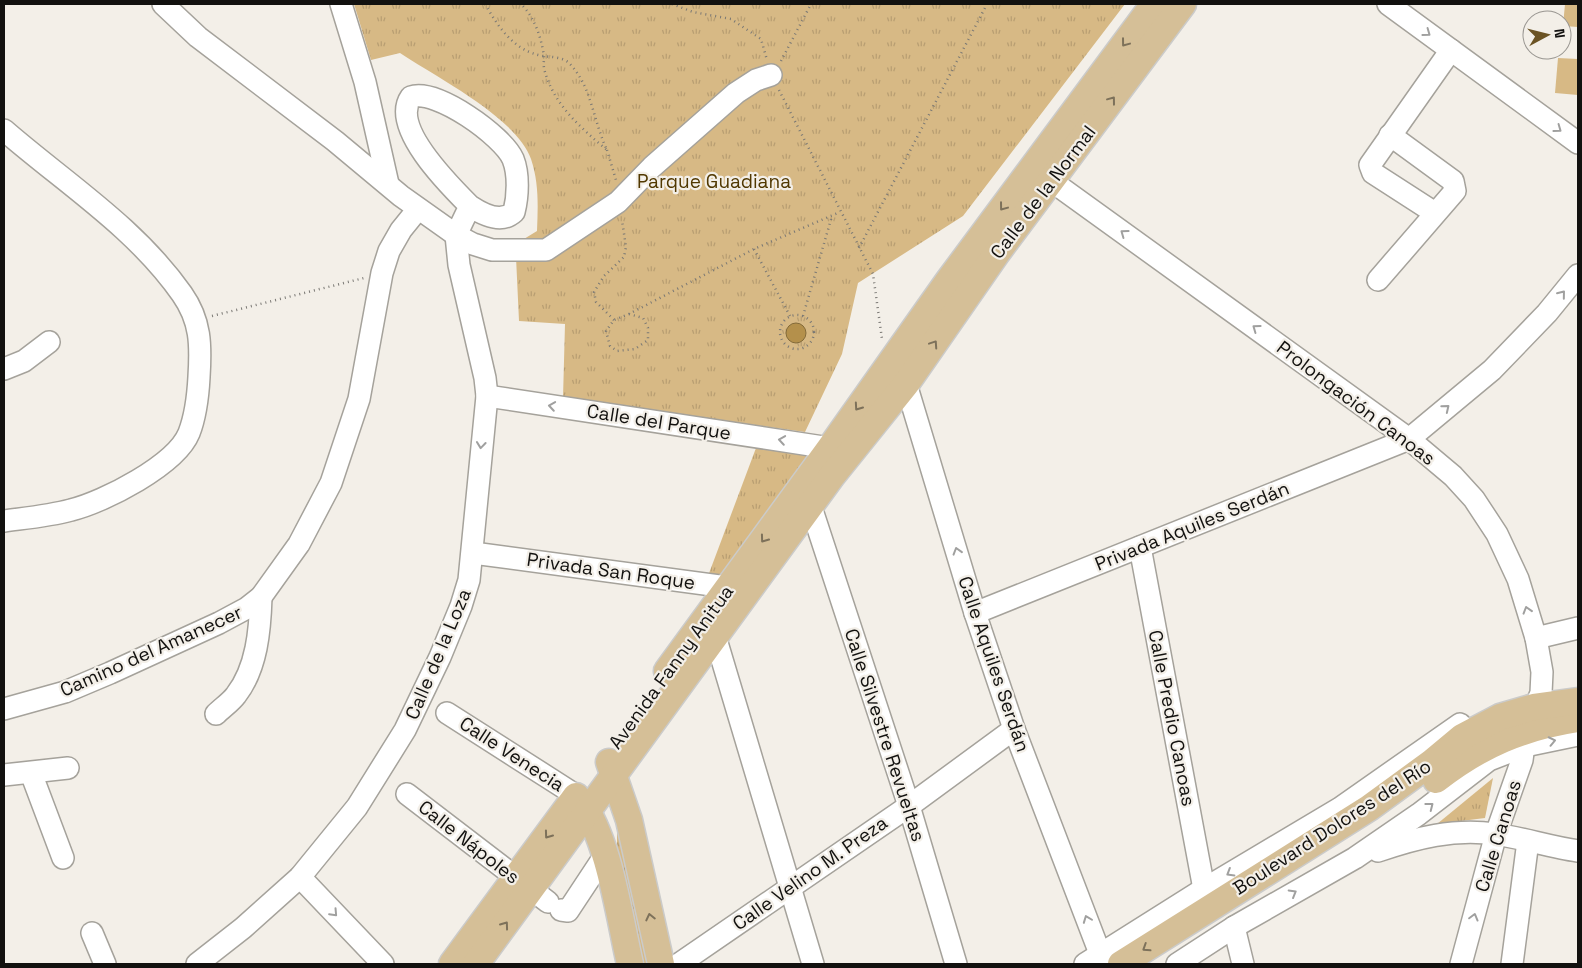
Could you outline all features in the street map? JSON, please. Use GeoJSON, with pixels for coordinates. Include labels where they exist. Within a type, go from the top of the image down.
{"type":"FeatureCollection","features":[{"type":"Feature","properties":{"kind":"main road","name":"Calle de la Normal"},"geometry":{"type":"LineString","coordinates":[[906,384],[991,261],[1042,174],[1154,4]]}},
{"type":"Feature","properties":{"kind":"main road","name":"Calle de la Normal"},"geometry":{"type":"LineString","coordinates":[[886,367],[1183,4]]}},
{"type":"Feature","properties":{"kind":"main road","name":"Avenida Fanny Anitua"},"geometry":{"type":"LineString","coordinates":[[610,765],[715,636],[740,588],[830,448],[886,367]]}},
{"type":"Feature","properties":{"kind":"main road","name":"Avenida Fanny Anitua"},"geometry":{"type":"LineString","coordinates":[[476,964],[539,895],[586,803],[703,620],[740,588],[811,507],[832,476],[906,384]]}},
{"type":"Feature","properties":{"kind":"main road"},"geometry":{"type":"LineString","coordinates":[[830,448],[835,462],[832,476]]}},
{"type":"Feature","properties":{"kind":"main road","name":"Boulevard Dolores del Río"},"geometry":{"type":"LineString","coordinates":[[1152,964],[1351,840],[1417,795],[1458,763],[1505,737],[1531,719],[1578,701]]}},
{"type":"Feature","properties":{"kind":"main road","name":"Boulevard Dolores del Río"},"geometry":{"type":"LineString","coordinates":[[1103,962],[1196,916],[1389,794],[1462,737],[1500,717],[1578,719]]}},
{"type":"Feature","properties":{"kind":"main road"},"geometry":{"type":"LineString","coordinates":[[1423,751],[1462,737]]}},
{"type":"Feature","properties":{"kind":"main road"},"geometry":{"type":"LineString","coordinates":[[610,765],[626,818],[661,964]]}},
{"type":"Feature","properties":{"kind":"main road"},"geometry":{"type":"LineString","coordinates":[[586,803],[626,818]]}},
{"type":"Feature","properties":{"kind":"main road"},"geometry":{"type":"LineString","coordinates":[[586,803],[605,855],[630,964]]}},
{"type":"Feature","properties":{"kind":"main road"},"geometry":{"type":"LineString","coordinates":[[605,855],[611,826],[626,818]]}},
{"type":"Feature","properties":{"kind":"main road","name":"Avenida Fanny Anitua"},"geometry":{"type":"LineString","coordinates":[[452,964],[539,895]]}},
{"type":"Feature","properties":{"kind":"main road"},"geometry":{"type":"LineString","coordinates":[[1156,918],[1196,916]]}},
{"type":"Feature","properties":{"kind":"street"},"geometry":{"type":"LineString","coordinates":[[163,4],[198,37],[418,209],[456,235],[473,244],[492,250],[517,252],[546,250],[618,202],[652,168],[736,93],[756,80],[771,74]]}},
{"type":"Feature","properties":{"kind":"street"},"geometry":{"type":"LineString","coordinates":[[341,4],[365,82],[388,184]]}},
{"type":"Feature","properties":{"kind":"street"},"geometry":{"type":"LineString","coordinates":[[1388,4],[1578,144]]}},
{"type":"Feature","properties":{"kind":"street"},"geometry":{"type":"LineString","coordinates":[[1435,213],[1373,173],[1371,161],[1451,50]]}},
{"type":"Feature","properties":{"kind":"street"},"geometry":{"type":"LineString","coordinates":[[423,95],[450,106],[502,143],[512,158],[517,174],[514,212],[505,218],[489,216],[470,206],[444,179],[421,149],[410,128],[406,109],[411,97],[423,95]]}},
{"type":"Feature","properties":{"kind":"street"},"geometry":{"type":"LineString","coordinates":[[4,130],[118,222],[162,268],[197,319],[199,353],[198,398],[189,433],[171,458],[156,470],[72,510],[4,521]]}},
{"type":"Feature","properties":{"kind":"street"},"geometry":{"type":"LineString","coordinates":[[1378,280],[1455,191],[1455,183],[1390,135]]}},
{"type":"Feature","properties":{"kind":"street","name":"Prolongación Canoas"},"geometry":{"type":"LineString","coordinates":[[1042,174],[1409,439],[1453,476],[1474,499],[1497,534],[1518,579],[1536,638],[1542,672],[1531,719]]}},
{"type":"Feature","properties":{"kind":"street"},"geometry":{"type":"LineString","coordinates":[[456,235],[470,206]]}},
{"type":"Feature","properties":{"kind":"street","name":"Camino del Amanecer"},"geometry":{"type":"LineString","coordinates":[[4,708],[64,692],[110,673],[219,623],[247,608],[262,597],[299,544],[331,483],[359,399],[382,273],[395,239],[418,209]]}},
{"type":"Feature","properties":{"kind":"street","name":"Calle de la Loza"},"geometry":{"type":"LineString","coordinates":[[197,964],[228,940],[300,877],[357,807],[405,730],[461,606],[469,580],[487,396],[485,378],[459,265],[456,235]]}},
{"type":"Feature","properties":{"kind":"street"},"geometry":{"type":"LineString","coordinates":[[1409,439],[1492,370],[1546,314],[1578,275]]}},
{"type":"Feature","properties":{"kind":"street"},"geometry":{"type":"LineString","coordinates":[[4,369],[24,361],[49,342]]}},
{"type":"Feature","properties":{"kind":"street"},"geometry":{"type":"LineString","coordinates":[[886,367],[906,384]]}},
{"type":"Feature","properties":{"kind":"street","name":"Calle Aquiles Serdán"},"geometry":{"type":"LineString","coordinates":[[906,384],[975,613],[1014,729],[1103,962]]}},
{"type":"Feature","properties":{"kind":"street","name":"Calle del Parque"},"geometry":{"type":"LineString","coordinates":[[487,396],[830,448]]}},
{"type":"Feature","properties":{"kind":"street","name":"Privada Aquiles Serdán"},"geometry":{"type":"LineString","coordinates":[[975,613],[1409,439]]}},
{"type":"Feature","properties":{"kind":"street","name":"Calle Silvestre Revueltas"},"geometry":{"type":"LineString","coordinates":[[811,507],[908,806],[956,964]]}},
{"type":"Feature","properties":{"kind":"street","name":"Calle Predio Canoas"},"geometry":{"type":"LineString","coordinates":[[1140,547],[1204,888]]}},
{"type":"Feature","properties":{"kind":"street","name":"Privada San Roque"},"geometry":{"type":"LineString","coordinates":[[472,552],[740,588]]}},
{"type":"Feature","properties":{"kind":"street"},"geometry":{"type":"LineString","coordinates":[[216,714],[235,697],[245,679],[261,625],[262,597]]}},
{"type":"Feature","properties":{"kind":"street"},"geometry":{"type":"LineString","coordinates":[[1536,638],[1578,628]]}},
{"type":"Feature","properties":{"kind":"street"},"geometry":{"type":"LineString","coordinates":[[715,636],[792,887],[813,964]]}},
{"type":"Feature","properties":{"kind":"street"},"geometry":{"type":"LineString","coordinates":[[1177,964],[1234,928],[1355,858],[1419,814],[1477,767],[1489,760],[1531,719],[1578,688]]}},
{"type":"Feature","properties":{"kind":"street","name":"Calle Venecia"},"geometry":{"type":"LineString","coordinates":[[447,713],[586,803]]}},
{"type":"Feature","properties":{"kind":"street"},"geometry":{"type":"LineString","coordinates":[[1103,962],[1156,918],[1340,808],[1478,714],[1531,719],[1578,736]]}},
{"type":"Feature","properties":{"kind":"street","name":"Calle Canoas"},"geometry":{"type":"LineString","coordinates":[[1461,964],[1496,834],[1531,719]]}},
{"type":"Feature","properties":{"kind":"street","name":"Calle Velino M. Preza"},"geometry":{"type":"LineString","coordinates":[[679,964],[908,806],[1014,729]]}},
{"type":"Feature","properties":{"kind":"street"},"geometry":{"type":"LineString","coordinates":[[4,775],[68,768]]}},
{"type":"Feature","properties":{"kind":"street"},"geometry":{"type":"LineString","coordinates":[[31,772],[62,858]]}},
{"type":"Feature","properties":{"kind":"street","name":"Calle Nápoles"},"geometry":{"type":"LineString","coordinates":[[407,794],[539,895]]}},
{"type":"Feature","properties":{"kind":"street"},"geometry":{"type":"LineString","coordinates":[[1355,858],[1430,836],[1454,832],[1496,834],[1578,851]]}},
{"type":"Feature","properties":{"kind":"street"},"geometry":{"type":"LineString","coordinates":[[1512,964],[1528,841]]}},
{"type":"Feature","properties":{"kind":"street"},"geometry":{"type":"LineString","coordinates":[[539,895],[568,911],[605,855]]}},
{"type":"Feature","properties":{"kind":"street"},"geometry":{"type":"LineString","coordinates":[[300,877],[383,964]]}},
{"type":"Feature","properties":{"kind":"street"},"geometry":{"type":"LineString","coordinates":[[1234,928],[1244,964]]}},
{"type":"Feature","properties":{"kind":"street"},"geometry":{"type":"LineString","coordinates":[[92,933],[105,964]]}},
{"type":"Feature","properties":{"kind":"path"},"geometry":{"type":"LineString","coordinates":[[485,4],[513,42],[530,53],[567,61],[581,78],[590,96],[596,125],[607,150],[617,186],[626,248],[624,257],[604,276],[594,292],[596,302],[614,320]]}},
{"type":"Feature","properties":{"kind":"path"},"geometry":{"type":"LineString","coordinates":[[521,4],[541,38],[544,71],[565,112],[607,150]]}},
{"type":"Feature","properties":{"kind":"path"},"geometry":{"type":"LineString","coordinates":[[672,4],[693,12],[731,19],[761,39],[771,74],[873,274],[882,339]]}},
{"type":"Feature","properties":{"kind":"path"},"geometry":{"type":"LineString","coordinates":[[771,74],[787,53],[811,4]]}},
{"type":"Feature","properties":{"kind":"path"},"geometry":{"type":"LineString","coordinates":[[859,248],[987,4]]}},
{"type":"Feature","properties":{"kind":"path"},"geometry":{"type":"LineString","coordinates":[[629,314],[644,318],[648,328],[648,340],[635,349],[617,351],[610,346],[606,331],[614,320],[754,249],[840,212]]}},
{"type":"Feature","properties":{"kind":"path"},"geometry":{"type":"LineString","coordinates":[[803,316],[832,215]]}},
{"type":"Feature","properties":{"kind":"path"},"geometry":{"type":"LineString","coordinates":[[754,249],[790,316]]}},
{"type":"Feature","properties":{"kind":"path"},"geometry":{"type":"LineString","coordinates":[[197,319],[382,273]]}},
{"type":"Feature","properties":{"kind":"path"},"geometry":{"type":"LineString","coordinates":[[790,316],[803,316],[811,323],[812,339],[805,347],[794,349],[784,344],[779,334],[782,323],[790,316]]}},
{"type":"Feature","properties":{"kind":"green space","name":"Parque Guadiana"},"geometry":{"type":"Polygon","coordinates":[[[354,4],[1125,4],[963,216],[858,283],[842,354],[805,432],[563,398],[565,324],[519,321],[516,257],[519,242],[537,231],[537,186],[531,159],[523,144],[510,129],[493,114],[454,86],[400,53],[371,60],[354,4]]]}},
{"type":"Feature","properties":{"kind":"green space"},"geometry":{"type":"Polygon","coordinates":[[[1565,4],[1578,4],[1578,27],[1572,27],[1572,10],[1564,10],[1565,4]]]}},
{"type":"Feature","properties":{"kind":"green space"},"geometry":{"type":"Polygon","coordinates":[[[1578,59],[1578,95],[1555,93],[1558,60],[1578,59]]]}},
{"type":"Feature","properties":{"kind":"green space"},"geometry":{"type":"Polygon","coordinates":[[[756,448],[810,456],[729,579],[708,576],[756,448]]]}},
{"type":"Feature","properties":{"kind":"green space"},"geometry":{"type":"Polygon","coordinates":[[[1493,778],[1485,818],[1437,824],[1493,778]]]}},
{"type":"Feature","properties":{"kind":"green space"},"geometry":{"type":"Polygon","coordinates":[[[623,831],[657,964],[641,964],[617,853],[617,832],[623,831]]]}},
{"type":"Feature","properties":{"kind":"shaded area"},"geometry":{"type":"Polygon","coordinates":[[[792,323],[800,323],[806,329],[806,337],[800,343],[792,343],[786,337],[786,329],[792,323]]]}}]}
